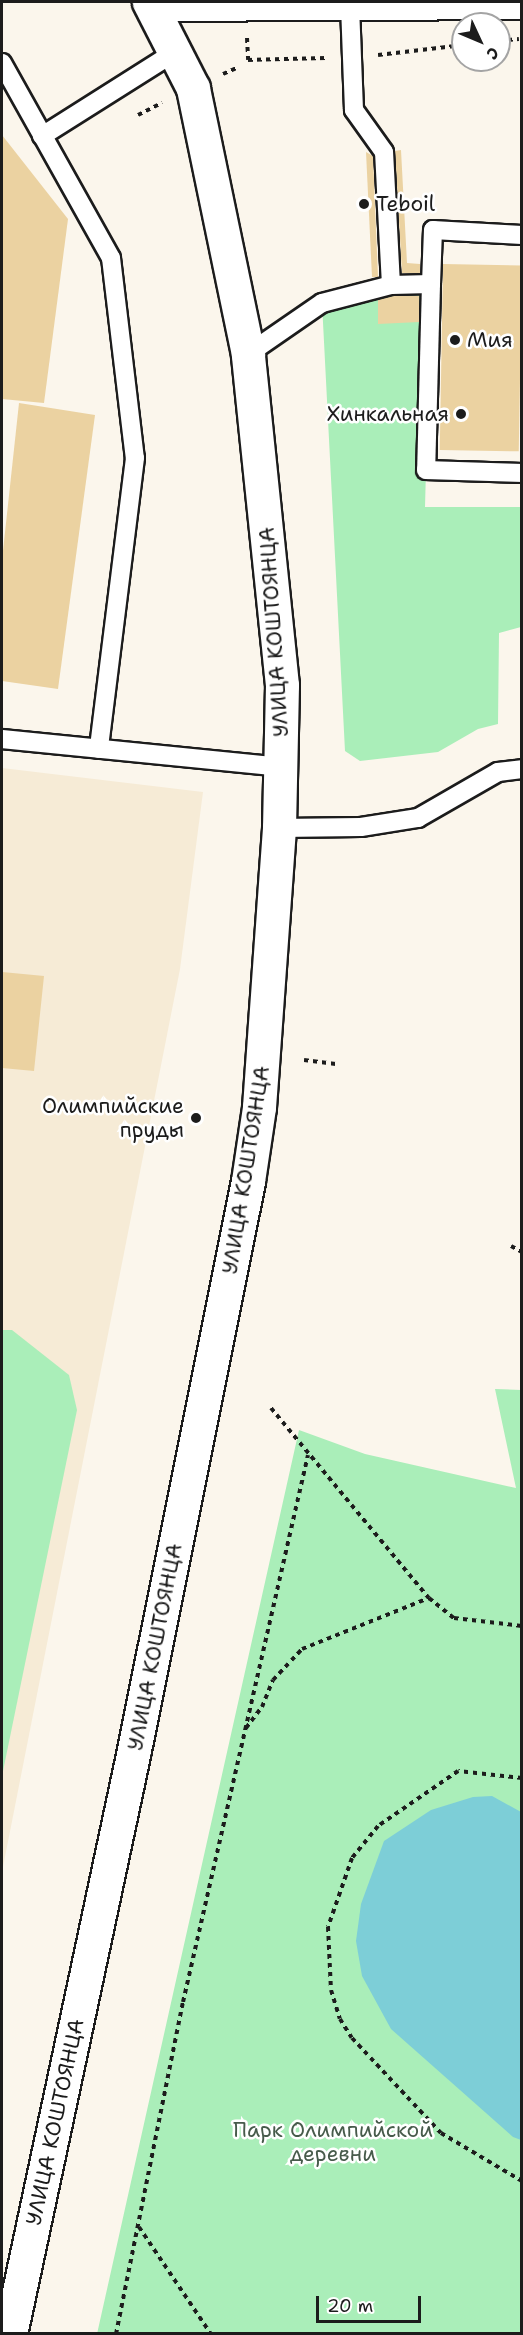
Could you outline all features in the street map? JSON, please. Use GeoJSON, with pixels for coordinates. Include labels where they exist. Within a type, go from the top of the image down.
{"type":"FeatureCollection","features":[{"type":"Feature","properties":{"kind":"street"},"geometry":{"type":"LineString","coordinates":[[151,3],[522,2]]}},
{"type":"Feature","properties":{"kind":"street","name":"УЛИЦА КОШТОЯНЦА"},"geometry":{"type":"LineString","coordinates":[[10,2334],[134,1755],[248,1181],[259,1107],[279,828],[282,685],[248,354],[193,88],[151,3]]}},
{"type":"Feature","properties":{"kind":"lane"},"geometry":{"type":"LineString","coordinates":[[350,4],[354,110],[384,152],[391,285]]}},
{"type":"Feature","properties":{"kind":"lane"},"geometry":{"type":"LineString","coordinates":[[42,136],[175,52]]}},
{"type":"Feature","properties":{"kind":"lane"},"geometry":{"type":"LineString","coordinates":[[2,63],[111,258],[135,458],[99,749]]}},
{"type":"Feature","properties":{"kind":"lane"},"geometry":{"type":"LineString","coordinates":[[522,235],[433,230],[426,470],[522,473]]}},
{"type":"Feature","properties":{"kind":"lane"},"geometry":{"type":"LineString","coordinates":[[248,354],[322,303],[391,285],[431,284]]}},
{"type":"Feature","properties":{"kind":"lane"},"geometry":{"type":"LineString","coordinates":[[2,739],[281,767]]}},
{"type":"Feature","properties":{"kind":"lane"},"geometry":{"type":"LineString","coordinates":[[279,828],[361,827],[418,818],[498,772],[522,769]]}},
{"type":"Feature","properties":{"kind":"path"},"geometry":{"type":"LineString","coordinates":[[304,1060],[336,1064]]}},
{"type":"Feature","properties":{"kind":"path"},"geometry":{"type":"LineString","coordinates":[[511,1246],[522,1252]]}},
{"type":"Feature","properties":{"kind":"path"},"geometry":{"type":"LineString","coordinates":[[271,1408],[429,1598],[454,1618],[522,1626]]}},
{"type":"Feature","properties":{"kind":"path"},"geometry":{"type":"LineString","coordinates":[[116,2334],[243,1731],[308,1455]]}},
{"type":"Feature","properties":{"kind":"path"},"geometry":{"type":"LineString","coordinates":[[243,1731],[262,1707],[273,1680],[302,1648],[429,1598]]}},
{"type":"Feature","properties":{"kind":"path"},"geometry":{"type":"LineString","coordinates":[[522,1778],[459,1771],[378,1826],[352,1858],[328,1927],[332,1990],[340,2019],[351,2038],[441,2133],[522,2181]]}},
{"type":"Feature","properties":{"kind":"path"},"geometry":{"type":"LineString","coordinates":[[138,2226],[211,2334]]}},
{"type":"Feature","properties":{"kind":"shaded area"},"geometry":{"type":"Polygon","coordinates":[[[2,768],[203,792],[180,969],[2,1872],[2,768]]]}},
{"type":"Feature","properties":{"kind":"green space"},"geometry":{"type":"Polygon","coordinates":[[[431,284],[425,507],[521,507],[521,627],[499,633],[498,724],[478,729],[438,752],[360,761],[345,751],[322,303],[431,284]]]}},
{"type":"Feature","properties":{"kind":"green space"},"geometry":{"type":"Polygon","coordinates":[[[2,1330],[12,1330],[69,1375],[77,1410],[2,1776],[2,1330]]]}},
{"type":"Feature","properties":{"kind":"green space","name":"Парк Олимпийской деревни"},"geometry":{"type":"Polygon","coordinates":[[[495,1389],[521,1390],[521,2333],[97,2334],[299,1430],[365,1454],[516,1488],[495,1389]]]}},
{"type":"Feature","properties":{"kind":"water"},"geometry":{"type":"Polygon","coordinates":[[[492,1796],[521,1812],[521,2140],[513,2137],[391,2029],[362,1976],[356,1941],[361,1904],[384,1841],[431,1810],[473,1797],[492,1796]]]}},
{"type":"Feature","properties":{"kind":"building"},"geometry":{"type":"Polygon","coordinates":[[[2,135],[68,219],[44,403],[2,399],[2,135]]]}},
{"type":"Feature","properties":{"kind":"building"},"geometry":{"type":"Polygon","coordinates":[[[401,150],[407,263],[420,264],[420,273],[402,273],[395,151],[401,150]]]}},
{"type":"Feature","properties":{"kind":"building"},"geometry":{"type":"Polygon","coordinates":[[[366,152],[373,156],[378,277],[372,277],[366,152]]]}},
{"type":"Feature","properties":{"kind":"building"},"geometry":{"type":"Polygon","coordinates":[[[443,264],[522,265],[519,451],[440,450],[443,264]]]}},
{"type":"Feature","properties":{"kind":"building"},"geometry":{"type":"Polygon","coordinates":[[[393,296],[419,296],[419,322],[378,324],[378,300],[393,296]]]}},
{"type":"Feature","properties":{"kind":"building"},"geometry":{"type":"Polygon","coordinates":[[[19,403],[95,415],[58,689],[2,681],[2,560],[19,403]]]}},
{"type":"Feature","properties":{"kind":"building"},"geometry":{"type":"Polygon","coordinates":[[[2,972],[44,976],[34,1071],[2,1068],[2,972]]]}},
{"type":"Feature","properties":{"kind":"place","name":"Teboil"},"geometry":{"type":"Point","coordinates":[364,204]}},
{"type":"Feature","properties":{"kind":"place","name":"Мия"},"geometry":{"type":"Point","coordinates":[455,340]}},
{"type":"Feature","properties":{"kind":"place","name":"Хинкальная"},"geometry":{"type":"Point","coordinates":[461,414]}},
{"type":"Feature","properties":{"kind":"place","name":"Олимпийские пруды"},"geometry":{"type":"Point","coordinates":[196,1118]}}]}
